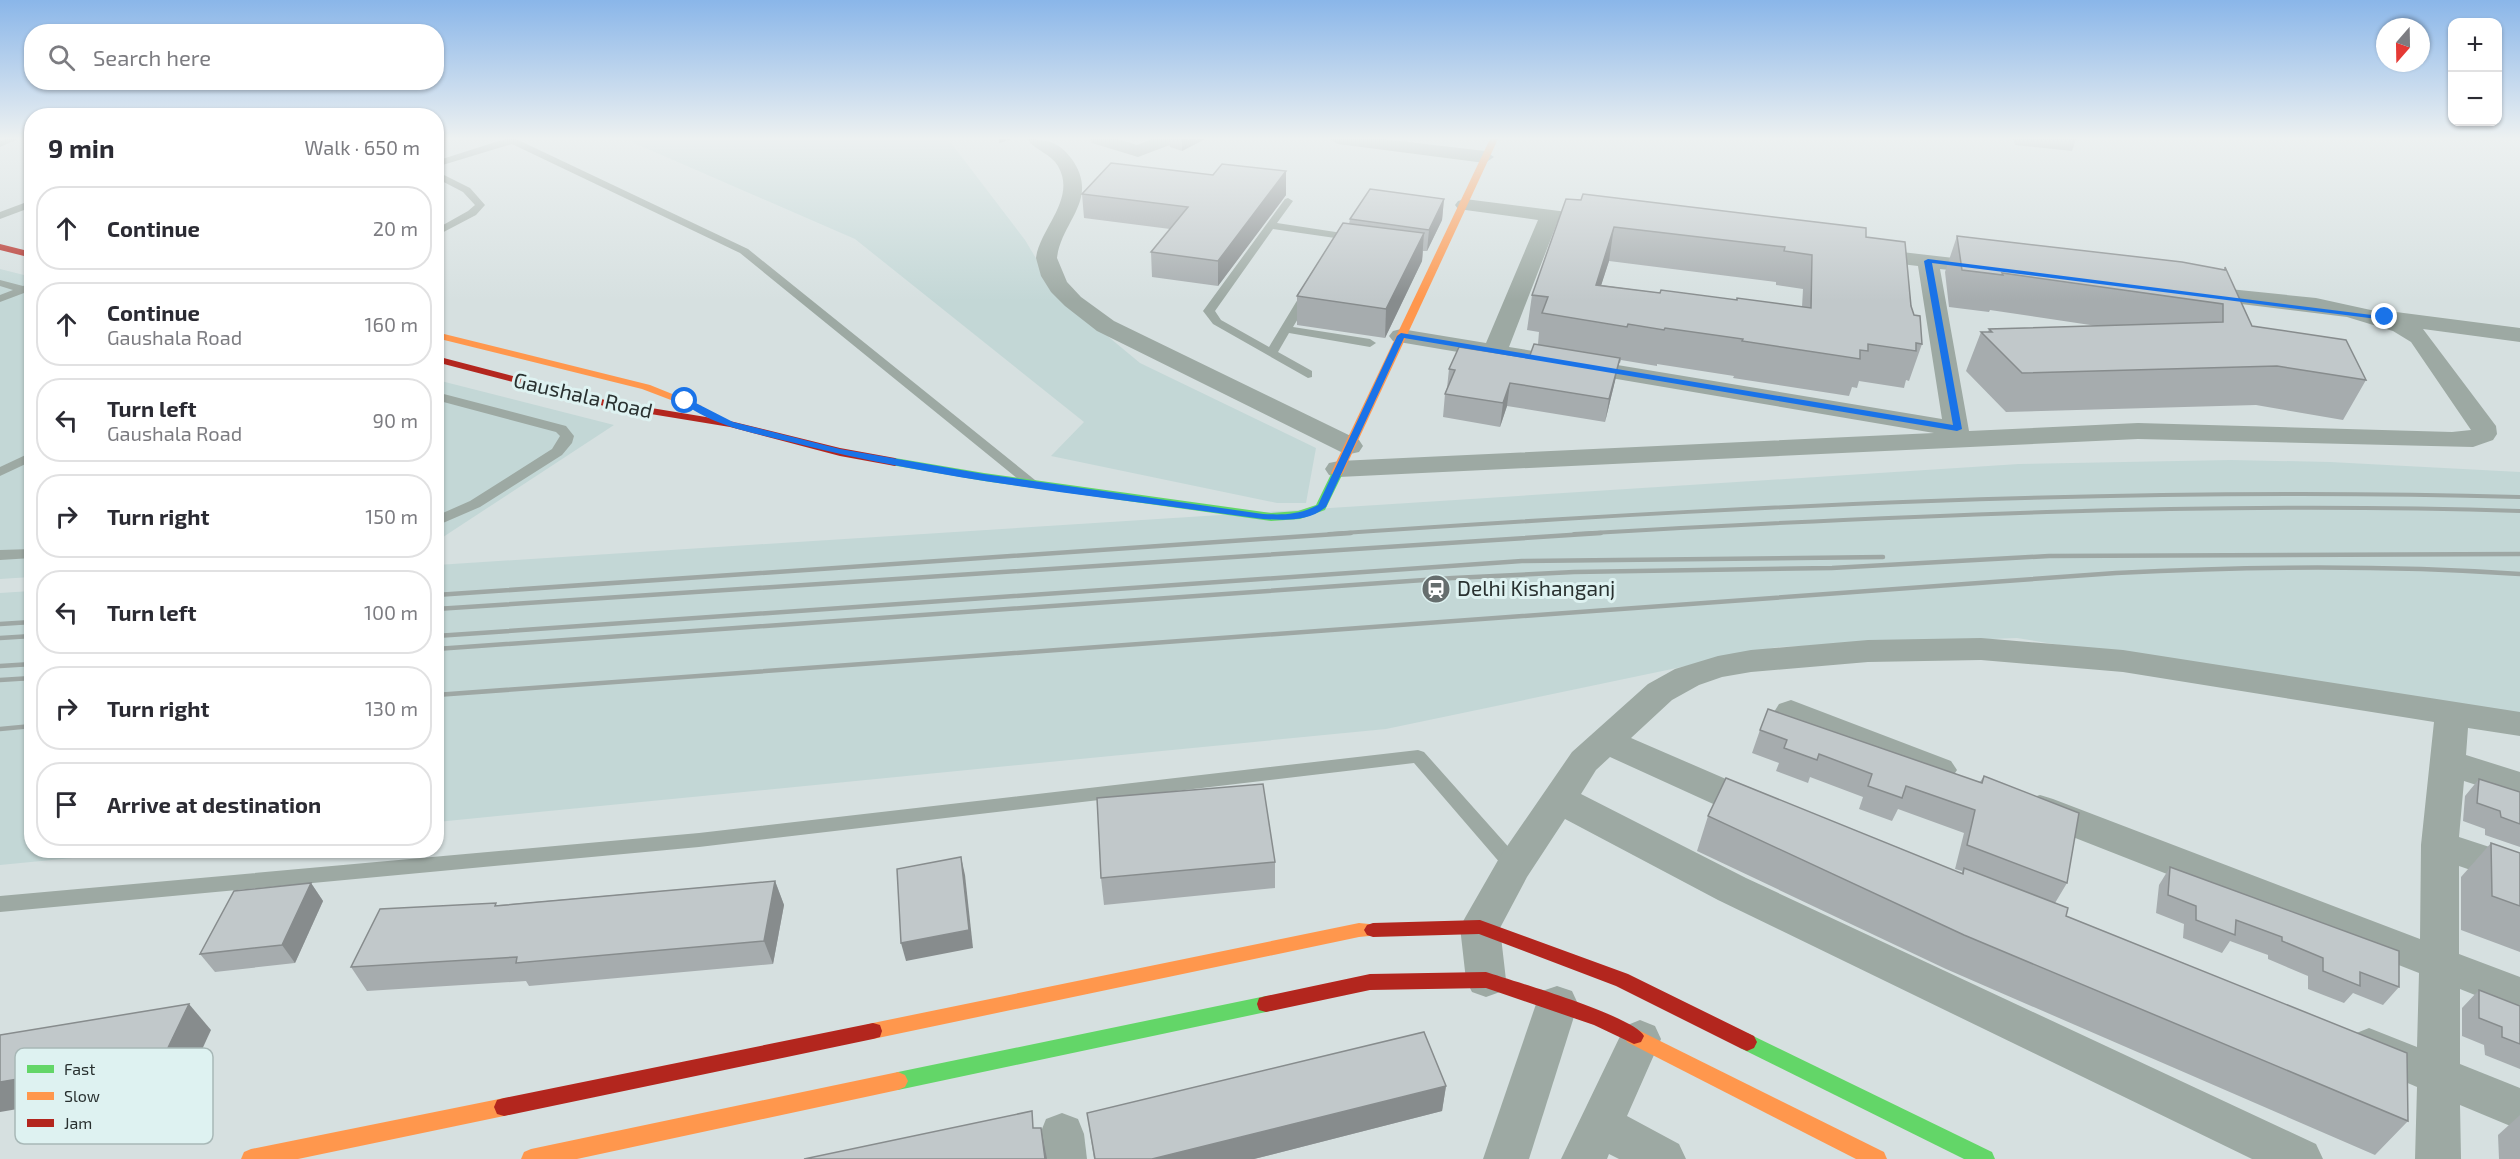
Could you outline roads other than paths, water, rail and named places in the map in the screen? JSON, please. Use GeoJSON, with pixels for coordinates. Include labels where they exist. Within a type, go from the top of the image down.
{"type":"FeatureCollection","features":[{"type":"Feature","properties":{"kind":"street"},"geometry":{"type":"LineString","coordinates":[[1074,193],[1072,203],[1047,253],[1048,268],[1057,285],[1073,302],[1133,340],[1344,458],[2017,439],[2138,431],[2452,440],[2472,439],[2484,434],[2483,426],[2419,337],[2409,328],[2385,317]]}},
{"type":"Feature","properties":{"kind":"street","name":"Gaushala Road"},"geometry":{"type":"LineString","coordinates":[[444,361],[608,405],[730,424],[840,452],[1033,484],[1263,517],[1288,518],[1307,514],[1322,507],[1470,193]]}},
{"type":"Feature","properties":{"kind":"street"},"geometry":{"type":"LineString","coordinates":[[1465,206],[1621,224]]}},
{"type":"Feature","properties":{"kind":"street"},"geometry":{"type":"LineString","coordinates":[[1495,351],[1550,216]]}},
{"type":"Feature","properties":{"kind":"street"},"geometry":{"type":"LineString","coordinates":[[0,247],[24,253]]}},
{"type":"Feature","properties":{"kind":"street"},"geometry":{"type":"LineString","coordinates":[[1845,251],[2011,271]]}},
{"type":"Feature","properties":{"kind":"street"},"geometry":{"type":"LineString","coordinates":[[1928,261],[1957,429]]}},
{"type":"Feature","properties":{"kind":"street"},"geometry":{"type":"LineString","coordinates":[[2177,291],[2520,335]]}},
{"type":"Feature","properties":{"kind":"street"},"geometry":{"type":"LineString","coordinates":[[1401,336],[2017,439]]}},
{"type":"Feature","properties":{"kind":"street"},"geometry":{"type":"LineString","coordinates":[[444,337],[667,394],[730,424]]}},
{"type":"Feature","properties":{"kind":"street"},"geometry":{"type":"LineString","coordinates":[[1486,980],[1480,927],[1514,866],[1584,761],[1660,692],[1687,677],[1718,667],[1751,661],[1869,651],[1982,649],[2123,661],[2520,724]]}},
{"type":"Feature","properties":{"kind":"street"},"geometry":{"type":"LineString","coordinates":[[1791,712],[1969,782]]}},
{"type":"Feature","properties":{"kind":"street"},"geometry":{"type":"LineString","coordinates":[[2438,1159],[2437,964],[2440,845],[2452,713]]}},
{"type":"Feature","properties":{"kind":"street"},"geometry":{"type":"LineString","coordinates":[[1606,741],[1785,820]]}},
{"type":"Feature","properties":{"kind":"street"},"geometry":{"type":"LineString","coordinates":[[2448,762],[2520,786]]}},
{"type":"Feature","properties":{"kind":"street"},"geometry":{"type":"LineString","coordinates":[[2014,799],[2437,964],[2520,994]]}},
{"type":"Feature","properties":{"kind":"street"},"geometry":{"type":"LineString","coordinates":[[1560,800],[1732,889],[2300,1159]]}},
{"type":"Feature","properties":{"kind":"street"},"geometry":{"type":"LineString","coordinates":[[2440,845],[2520,872]]}},
{"type":"Feature","properties":{"kind":"street"},"geometry":{"type":"LineString","coordinates":[[251,1159],[1359,930],[1480,927],[1622,980],[1984,1159]]}},
{"type":"Feature","properties":{"kind":"street"},"geometry":{"type":"LineString","coordinates":[[531,1159],[1370,982],[1486,980],[1600,1018],[1877,1159]]}},
{"type":"Feature","properties":{"kind":"street"},"geometry":{"type":"LineString","coordinates":[[1506,1159],[1557,1004]]}},
{"type":"Feature","properties":{"kind":"street"},"geometry":{"type":"LineString","coordinates":[[2339,1036],[2520,1109]]}},
{"type":"Feature","properties":{"kind":"street"},"geometry":{"type":"LineString","coordinates":[[1640,1039],[1592,1142],[1663,1159]]}},
{"type":"Feature","properties":{"kind":"lane"},"geometry":{"type":"LineString","coordinates":[[444,228],[480,205],[471,193]]}},
{"type":"Feature","properties":{"kind":"lane"},"geometry":{"type":"LineString","coordinates":[[621,193],[744,252],[1033,484]]}},
{"type":"Feature","properties":{"kind":"lane"},"geometry":{"type":"LineString","coordinates":[[1288,201],[1209,310],[1217,322],[1308,374]]}},
{"type":"Feature","properties":{"kind":"lane"},"geometry":{"type":"LineString","coordinates":[[0,205],[24,211]]}},
{"type":"Feature","properties":{"kind":"lane"},"geometry":{"type":"LineString","coordinates":[[0,216],[24,206]]}},
{"type":"Feature","properties":{"kind":"lane"},"geometry":{"type":"LineString","coordinates":[[1270,225],[1346,236]]}},
{"type":"Feature","properties":{"kind":"lane"},"geometry":{"type":"LineString","coordinates":[[1420,255],[1439,258]]}},
{"type":"Feature","properties":{"kind":"lane"},"geometry":{"type":"LineString","coordinates":[[1271,353],[1314,282]]}},
{"type":"Feature","properties":{"kind":"lane"},"geometry":{"type":"LineString","coordinates":[[0,284],[24,288]]}},
{"type":"Feature","properties":{"kind":"lane"},"geometry":{"type":"LineString","coordinates":[[0,299],[24,290]]}},
{"type":"Feature","properties":{"kind":"lane"},"geometry":{"type":"LineString","coordinates":[[1286,329],[1370,343]]}},
{"type":"Feature","properties":{"kind":"lane"},"geometry":{"type":"LineString","coordinates":[[444,398],[561,429],[567,436],[565,443],[557,452],[475,504],[444,518]]}},
{"type":"Feature","properties":{"kind":"lane"},"geometry":{"type":"LineString","coordinates":[[0,472],[24,460]]}},
{"type":"Feature","properties":{"kind":"lane"},"geometry":{"type":"LineString","coordinates":[[0,555],[24,554]]}},
{"type":"Feature","properties":{"kind":"lane"},"geometry":{"type":"LineString","coordinates":[[0,904],[699,840],[1418,756],[1514,866]]}},
{"type":"Feature","properties":{"kind":"railway"},"geometry":{"type":"LineString","coordinates":[[1329,534],[1626,515],[1924,501],[2222,494],[2520,497]]}},
{"type":"Feature","properties":{"kind":"railway"},"geometry":{"type":"LineString","coordinates":[[1574,534],[1928,516],[2165,509],[2402,508],[2520,511]]}},
{"type":"Feature","properties":{"kind":"railway"},"geometry":{"type":"LineString","coordinates":[[444,594],[1351,533]]}},
{"type":"Feature","properties":{"kind":"railway"},"geometry":{"type":"LineString","coordinates":[[444,608],[1601,533]]}},
{"type":"Feature","properties":{"kind":"railway"},"geometry":{"type":"LineString","coordinates":[[444,648],[1453,578],[1574,572],[1832,568],[2049,556],[2520,554]]}},
{"type":"Feature","properties":{"kind":"railway"},"geometry":{"type":"LineString","coordinates":[[444,635],[1522,561],[1883,557]]}},
{"type":"Feature","properties":{"kind":"railway"},"geometry":{"type":"LineString","coordinates":[[444,694],[2116,573],[2318,568],[2419,569],[2520,574]]}},
{"type":"Feature","properties":{"kind":"railway"},"geometry":{"type":"LineString","coordinates":[[0,624],[24,622]]}},
{"type":"Feature","properties":{"kind":"railway"},"geometry":{"type":"LineString","coordinates":[[0,638],[24,636]]}},
{"type":"Feature","properties":{"kind":"railway"},"geometry":{"type":"LineString","coordinates":[[0,666],[24,664]]}},
{"type":"Feature","properties":{"kind":"railway"},"geometry":{"type":"LineString","coordinates":[[0,680],[24,678]]}},
{"type":"Feature","properties":{"kind":"railway"},"geometry":{"type":"LineString","coordinates":[[0,729],[24,727]]}},
{"type":"Feature","properties":{"kind":"place","name":"Delhi Kishanganj"},"geometry":{"type":"Point","coordinates":[1436,589]}}]}
